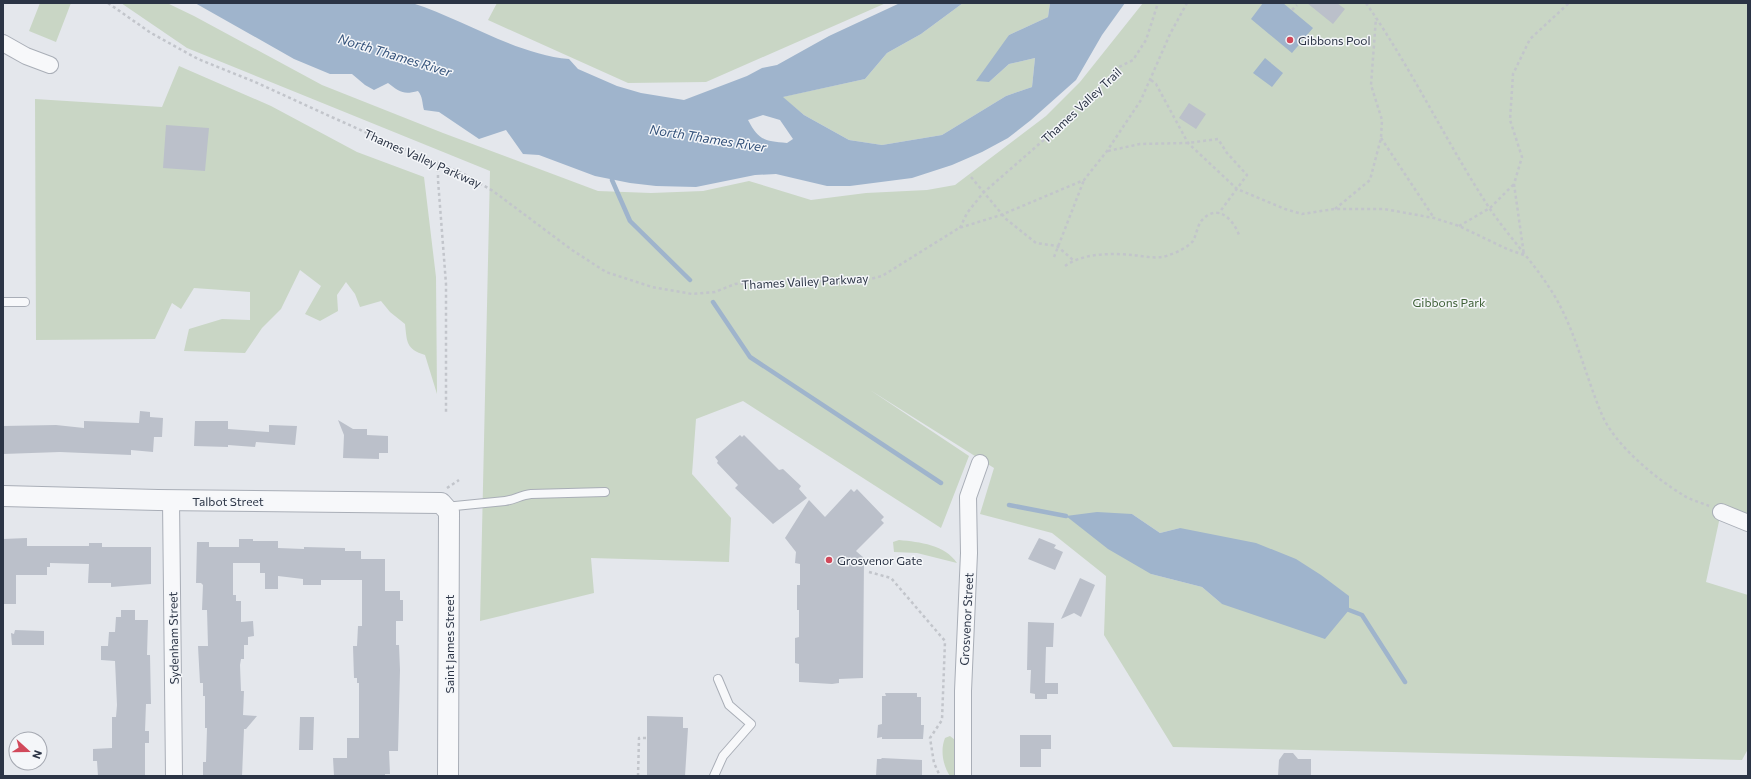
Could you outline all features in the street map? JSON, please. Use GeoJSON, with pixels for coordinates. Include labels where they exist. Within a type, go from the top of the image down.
{"type":"FeatureCollection","features":[{"type":"Feature","properties":{"kind":"street"},"geometry":{"type":"LineString","coordinates":[[3,43],[26,56],[50,65]]}},
{"type":"Feature","properties":{"kind":"street","name":"Grosvenor Street"},"geometry":{"type":"LineString","coordinates":[[964,776],[962,691],[969,573],[968,497],[980,463]]}},
{"type":"Feature","properties":{"kind":"street","name":"Talbot Street"},"geometry":{"type":"LineString","coordinates":[[3,496],[171,500],[445,503]]}},
{"type":"Feature","properties":{"kind":"street","name":"Sydenham Street"},"geometry":{"type":"LineString","coordinates":[[171,500],[174,776]]}},
{"type":"Feature","properties":{"kind":"street","name":"Saint James Street"},"geometry":{"type":"LineString","coordinates":[[445,503],[448,776]]}},
{"type":"Feature","properties":{"kind":"street"},"geometry":{"type":"LineString","coordinates":[[1721,512],[1748,523]]}},
{"type":"Feature","properties":{"kind":"lane"},"geometry":{"type":"LineString","coordinates":[[3,302],[25,302]]}},
{"type":"Feature","properties":{"kind":"lane"},"geometry":{"type":"LineString","coordinates":[[445,503],[513,500],[521,495],[531,494],[605,492]]}},
{"type":"Feature","properties":{"kind":"lane"},"geometry":{"type":"LineString","coordinates":[[714,776],[723,756],[751,724],[729,705],[718,679]]}},
{"type":"Feature","properties":{"kind":"path","name":"Thames Valley Parkway"},"geometry":{"type":"LineString","coordinates":[[108,3],[151,33],[198,59],[255,82],[380,139],[464,174],[493,191],[572,250],[606,272],[652,287],[692,294],[715,292],[735,284],[788,281],[862,281],[882,276],[959,228],[1001,215],[1084,180],[1128,121],[1151,80],[1170,34],[1187,3]]}},
{"type":"Feature","properties":{"kind":"path","name":"Thames Valley Trail"},"geometry":{"type":"LineString","coordinates":[[959,228],[967,213],[983,193],[1077,111],[1120,67],[1133,60],[1146,40],[1158,3]]}},
{"type":"Feature","properties":{"kind":"path"},"geometry":{"type":"LineString","coordinates":[[1366,3],[1376,17],[1490,208],[1557,301],[1571,330],[1602,416],[1616,437],[1642,464],[1663,481],[1684,496],[1721,512]]}},
{"type":"Feature","properties":{"kind":"path"},"geometry":{"type":"LineString","coordinates":[[1524,255],[1514,184],[1522,157],[1510,120],[1513,74],[1530,38],[1569,3]]}},
{"type":"Feature","properties":{"kind":"path"},"geometry":{"type":"LineString","coordinates":[[1292,10],[1297,4]]}},
{"type":"Feature","properties":{"kind":"path"},"geometry":{"type":"LineString","coordinates":[[1334,209],[1370,180],[1381,138],[1382,120],[1371,85],[1376,17]]}},
{"type":"Feature","properties":{"kind":"path"},"geometry":{"type":"LineString","coordinates":[[1151,80],[1156,84],[1188,143],[1238,189],[1285,209],[1302,214],[1334,209],[1384,210],[1434,218],[1459,226],[1506,249],[1524,255]]}},
{"type":"Feature","properties":{"kind":"path"},"geometry":{"type":"LineString","coordinates":[[1381,138],[1434,218]]}},
{"type":"Feature","properties":{"kind":"path"},"geometry":{"type":"LineString","coordinates":[[1065,266],[1073,260],[1114,253],[1153,258],[1169,255],[1192,241],[1197,227],[1204,218],[1219,213],[1247,175],[1227,153],[1218,139],[1188,143],[1140,144],[1107,151]]}},
{"type":"Feature","properties":{"kind":"path"},"geometry":{"type":"LineString","coordinates":[[438,163],[446,284],[446,413]]}},
{"type":"Feature","properties":{"kind":"path"},"geometry":{"type":"LineString","coordinates":[[970,177],[1001,215],[1036,243],[1057,246],[1073,260]]}},
{"type":"Feature","properties":{"kind":"path"},"geometry":{"type":"LineString","coordinates":[[1054,257],[1084,180]]}},
{"type":"Feature","properties":{"kind":"path"},"geometry":{"type":"LineString","coordinates":[[1459,226],[1490,208],[1514,184]]}},
{"type":"Feature","properties":{"kind":"path"},"geometry":{"type":"LineString","coordinates":[[1219,213],[1232,221],[1239,236]]}},
{"type":"Feature","properties":{"kind":"path"},"geometry":{"type":"LineString","coordinates":[[445,503],[459,480]]}},
{"type":"Feature","properties":{"kind":"path"},"geometry":{"type":"LineString","coordinates":[[869,572],[891,578],[945,641],[942,720],[930,738],[934,763],[940,776]]}},
{"type":"Feature","properties":{"kind":"path"},"geometry":{"type":"LineString","coordinates":[[638,776],[638,738],[647,738]]}},
{"type":"Feature","properties":{"kind":"green space"},"geometry":{"type":"Polygon","coordinates":[[[40,3],[71,3],[56,42],[29,31],[40,3]]]}},
{"type":"Feature","properties":{"kind":"green space","name":"Gibbons Park"},"geometry":{"type":"Polygon","coordinates":[[[121,3],[167,3],[322,85],[443,133],[598,191],[651,193],[703,191],[749,181],[811,200],[866,193],[927,190],[955,185],[1046,116],[1080,82],[1143,3],[1748,3],[1748,514],[1721,512],[1706,582],[1748,595],[1748,749],[1742,760],[1173,747],[1104,635],[1106,576],[1052,533],[980,514],[994,468],[870,390],[969,456],[941,528],[743,401],[696,419],[692,474],[731,518],[729,562],[591,558],[594,593],[480,621],[490,171],[187,48],[121,3]],[[1132,514],[1151,574],[1202,587],[1222,604],[1180,528],[1160,533],[1132,514]]]}},
{"type":"Feature","properties":{"kind":"green space"},"geometry":{"type":"Polygon","coordinates":[[[497,3],[886,3],[706,82],[628,83],[488,20],[497,3]]]}},
{"type":"Feature","properties":{"kind":"green space"},"geometry":{"type":"Polygon","coordinates":[[[963,3],[1050,3],[1048,17],[1009,35],[989,82],[1009,64],[1035,58],[1032,87],[1006,96],[942,135],[882,145],[849,140],[804,115],[782,97],[865,79],[887,53],[921,34],[963,3]]]}},
{"type":"Feature","properties":{"kind":"green space"},"geometry":{"type":"Polygon","coordinates":[[[179,66],[271,106],[357,152],[424,177],[436,277],[437,394],[425,355],[419,353],[411,347],[407,340],[405,324],[390,312],[381,301],[360,307],[355,294],[346,282],[337,295],[338,311],[320,321],[305,314],[321,286],[300,270],[281,309],[262,328],[245,353],[184,351],[189,329],[222,319],[250,320],[250,292],[194,288],[181,309],[172,303],[155,339],[36,340],[35,99],[162,107],[179,66]]]}},
{"type":"Feature","properties":{"kind":"green space"},"geometry":{"type":"Polygon","coordinates":[[[899,540],[923,543],[939,548],[952,557],[957,563],[917,553],[894,552],[893,542],[899,540]]]}},
{"type":"Feature","properties":{"kind":"green space"},"geometry":{"type":"Polygon","coordinates":[[[950,736],[955,740],[954,776],[950,776],[943,758],[943,743],[945,738],[950,736]]]}},
{"type":"Feature","properties":{"kind":"water","name":"North Thames River"},"geometry":{"type":"Polygon","coordinates":[[[195,3],[412,3],[509,43],[549,56],[569,59],[578,69],[617,86],[641,93],[684,100],[747,76],[762,68],[777,65],[829,36],[900,3],[963,3],[921,34],[887,53],[865,79],[783,97],[804,115],[849,140],[882,145],[942,135],[1006,96],[1032,87],[1035,58],[1009,64],[989,82],[976,81],[1009,35],[1048,17],[1050,3],[1125,3],[1102,35],[1076,80],[1031,120],[1008,138],[982,152],[952,165],[912,178],[850,186],[827,186],[776,174],[755,175],[696,187],[656,186],[630,183],[595,176],[539,155],[523,154],[506,130],[479,139],[439,112],[424,110],[422,98],[418,91],[405,93],[388,83],[374,90],[365,85],[352,74],[330,74],[294,59],[195,3]],[[763,115],[748,120],[759,136],[763,139],[773,142],[787,143],[793,139],[780,120],[763,115]]]}},
{"type":"Feature","properties":{"kind":"water","name":"Gibbons Pool"},"geometry":{"type":"Polygon","coordinates":[[[1263,3],[1283,3],[1313,28],[1292,53],[1251,19],[1263,3]]]}},
{"type":"Feature","properties":{"kind":"water"},"geometry":{"type":"Polygon","coordinates":[[[1265,58],[1283,73],[1272,87],[1253,73],[1265,58]]]}},
{"type":"Feature","properties":{"kind":"water"},"geometry":{"type":"Polygon","coordinates":[[[1097,512],[1132,514],[1160,533],[1180,528],[1256,543],[1296,559],[1321,575],[1349,596],[1349,610],[1325,639],[1222,604],[1202,587],[1151,574],[1108,549],[1066,516],[1097,512]]]}},
{"type":"Feature","properties":{"kind":"building"},"geometry":{"type":"Polygon","coordinates":[[[1307,3],[1337,3],[1345,9],[1333,24],[1307,3]]]}},
{"type":"Feature","properties":{"kind":"building"},"geometry":{"type":"Polygon","coordinates":[[[1189,103],[1206,114],[1196,129],[1179,118],[1189,103]]]}},
{"type":"Feature","properties":{"kind":"building"},"geometry":{"type":"Polygon","coordinates":[[[166,125],[209,128],[205,171],[163,168],[166,125]]]}},
{"type":"Feature","properties":{"kind":"building"},"geometry":{"type":"Polygon","coordinates":[[[140,411],[150,412],[150,417],[163,418],[162,437],[154,437],[153,452],[131,450],[131,455],[60,452],[3,454],[3,426],[56,425],[84,428],[84,421],[139,423],[140,411]]]}},
{"type":"Feature","properties":{"kind":"building"},"geometry":{"type":"Polygon","coordinates":[[[338,420],[353,429],[367,429],[367,435],[388,436],[388,453],[379,453],[379,459],[343,458],[344,435],[338,420]]]}},
{"type":"Feature","properties":{"kind":"building"},"geometry":{"type":"Polygon","coordinates":[[[195,421],[228,421],[228,429],[269,432],[269,425],[297,426],[295,445],[256,442],[255,447],[228,445],[228,447],[194,446],[195,421]]]}},
{"type":"Feature","properties":{"kind":"building"},"geometry":{"type":"Polygon","coordinates":[[[740,435],[742,437],[744,435],[779,470],[783,469],[801,486],[799,489],[807,498],[773,524],[735,488],[738,485],[717,463],[718,461],[715,457],[740,435]]]}},
{"type":"Feature","properties":{"kind":"building","name":"Grosvenor Gate"},"geometry":{"type":"Polygon","coordinates":[[[851,489],[854,492],[857,489],[884,517],[881,520],[884,523],[856,551],[864,558],[863,678],[839,679],[839,683],[832,684],[799,682],[799,664],[795,663],[795,638],[799,637],[797,585],[800,585],[800,564],[795,563],[796,552],[785,538],[809,500],[825,517],[851,489]]]}},
{"type":"Feature","properties":{"kind":"building"},"geometry":{"type":"Polygon","coordinates":[[[27,538],[27,546],[89,546],[89,543],[102,543],[102,547],[151,547],[151,584],[111,587],[111,583],[88,583],[89,564],[50,563],[50,567],[47,567],[47,575],[16,575],[16,604],[4,604],[3,539],[27,538]]]}},
{"type":"Feature","properties":{"kind":"building"},"geometry":{"type":"Polygon","coordinates":[[[1039,538],[1056,545],[1054,548],[1063,552],[1055,570],[1028,559],[1039,538]]]}},
{"type":"Feature","properties":{"kind":"building"},"geometry":{"type":"Polygon","coordinates":[[[239,539],[253,539],[253,541],[278,541],[278,548],[345,548],[345,551],[361,551],[361,559],[385,559],[385,591],[400,591],[400,600],[403,600],[403,621],[396,621],[396,645],[399,645],[400,670],[398,751],[389,751],[390,774],[385,774],[385,776],[334,776],[333,758],[347,758],[347,738],[359,738],[359,683],[357,683],[357,678],[354,678],[353,646],[357,646],[358,626],[362,626],[362,580],[321,580],[321,585],[303,585],[303,579],[278,576],[278,589],[265,589],[265,573],[260,573],[260,563],[233,563],[233,595],[236,595],[236,601],[241,601],[241,622],[253,621],[254,636],[248,637],[248,645],[244,645],[244,659],[241,659],[240,665],[241,691],[244,691],[243,715],[257,716],[246,729],[244,729],[242,776],[203,776],[203,762],[206,762],[207,728],[205,728],[205,696],[203,696],[203,683],[200,683],[198,646],[208,646],[207,610],[202,610],[203,585],[201,583],[196,583],[197,542],[209,542],[209,547],[239,547],[239,539]]]}},
{"type":"Feature","properties":{"kind":"building"},"geometry":{"type":"Polygon","coordinates":[[[1080,578],[1095,585],[1081,617],[1074,613],[1061,619],[1080,578]]]}},
{"type":"Feature","properties":{"kind":"building"},"geometry":{"type":"Polygon","coordinates":[[[121,610],[135,610],[135,620],[148,620],[147,655],[150,655],[151,704],[146,704],[145,731],[149,731],[149,743],[145,743],[145,776],[98,776],[97,761],[93,761],[93,749],[112,748],[112,717],[116,717],[117,705],[115,661],[101,660],[101,646],[108,646],[109,632],[115,632],[116,617],[121,617],[121,610]]]}},
{"type":"Feature","properties":{"kind":"building"},"geometry":{"type":"Polygon","coordinates":[[[1028,622],[1054,623],[1053,647],[1046,647],[1045,683],[1058,683],[1058,694],[1047,694],[1047,699],[1035,699],[1035,694],[1030,693],[1031,670],[1027,670],[1028,622]]]}},
{"type":"Feature","properties":{"kind":"building"},"geometry":{"type":"Polygon","coordinates":[[[15,630],[44,631],[44,645],[12,645],[11,633],[14,634],[15,630]]]}},
{"type":"Feature","properties":{"kind":"building"},"geometry":{"type":"Polygon","coordinates":[[[885,693],[917,693],[917,697],[921,697],[921,725],[924,725],[923,739],[877,738],[878,725],[882,724],[882,696],[886,696],[885,693]]]}},
{"type":"Feature","properties":{"kind":"building"},"geometry":{"type":"Polygon","coordinates":[[[647,716],[683,717],[683,728],[688,728],[685,776],[647,776],[647,716]]]}},
{"type":"Feature","properties":{"kind":"building"},"geometry":{"type":"Polygon","coordinates":[[[300,717],[314,717],[313,750],[299,750],[300,717]]]}},
{"type":"Feature","properties":{"kind":"building"},"geometry":{"type":"Polygon","coordinates":[[[1020,735],[1051,735],[1051,749],[1041,749],[1041,767],[1020,767],[1020,735]]]}},
{"type":"Feature","properties":{"kind":"building"},"geometry":{"type":"Polygon","coordinates":[[[1284,753],[1293,753],[1298,759],[1311,759],[1311,776],[1278,776],[1279,760],[1284,753]]]}},
{"type":"Feature","properties":{"kind":"building"},"geometry":{"type":"Polygon","coordinates":[[[877,759],[922,760],[922,776],[876,776],[877,759]]]}},
{"type":"Feature","properties":{"kind":"waterway"},"geometry":{"type":"LineString","coordinates":[[612,180],[630,221],[690,280]]}},
{"type":"Feature","properties":{"kind":"waterway"},"geometry":{"type":"LineString","coordinates":[[713,302],[750,357],[941,483]]}},
{"type":"Feature","properties":{"kind":"waterway"},"geometry":{"type":"LineString","coordinates":[[1009,505],[1066,516]]}},
{"type":"Feature","properties":{"kind":"waterway"},"geometry":{"type":"LineString","coordinates":[[1349,610],[1362,615],[1405,682]]}},
{"type":"Feature","properties":{"kind":"place","name":"Gibbons Pool"},"geometry":{"type":"Point","coordinates":[1290,40]}},
{"type":"Feature","properties":{"kind":"place","name":"Grosvenor Gate"},"geometry":{"type":"Point","coordinates":[829,560]}}]}
